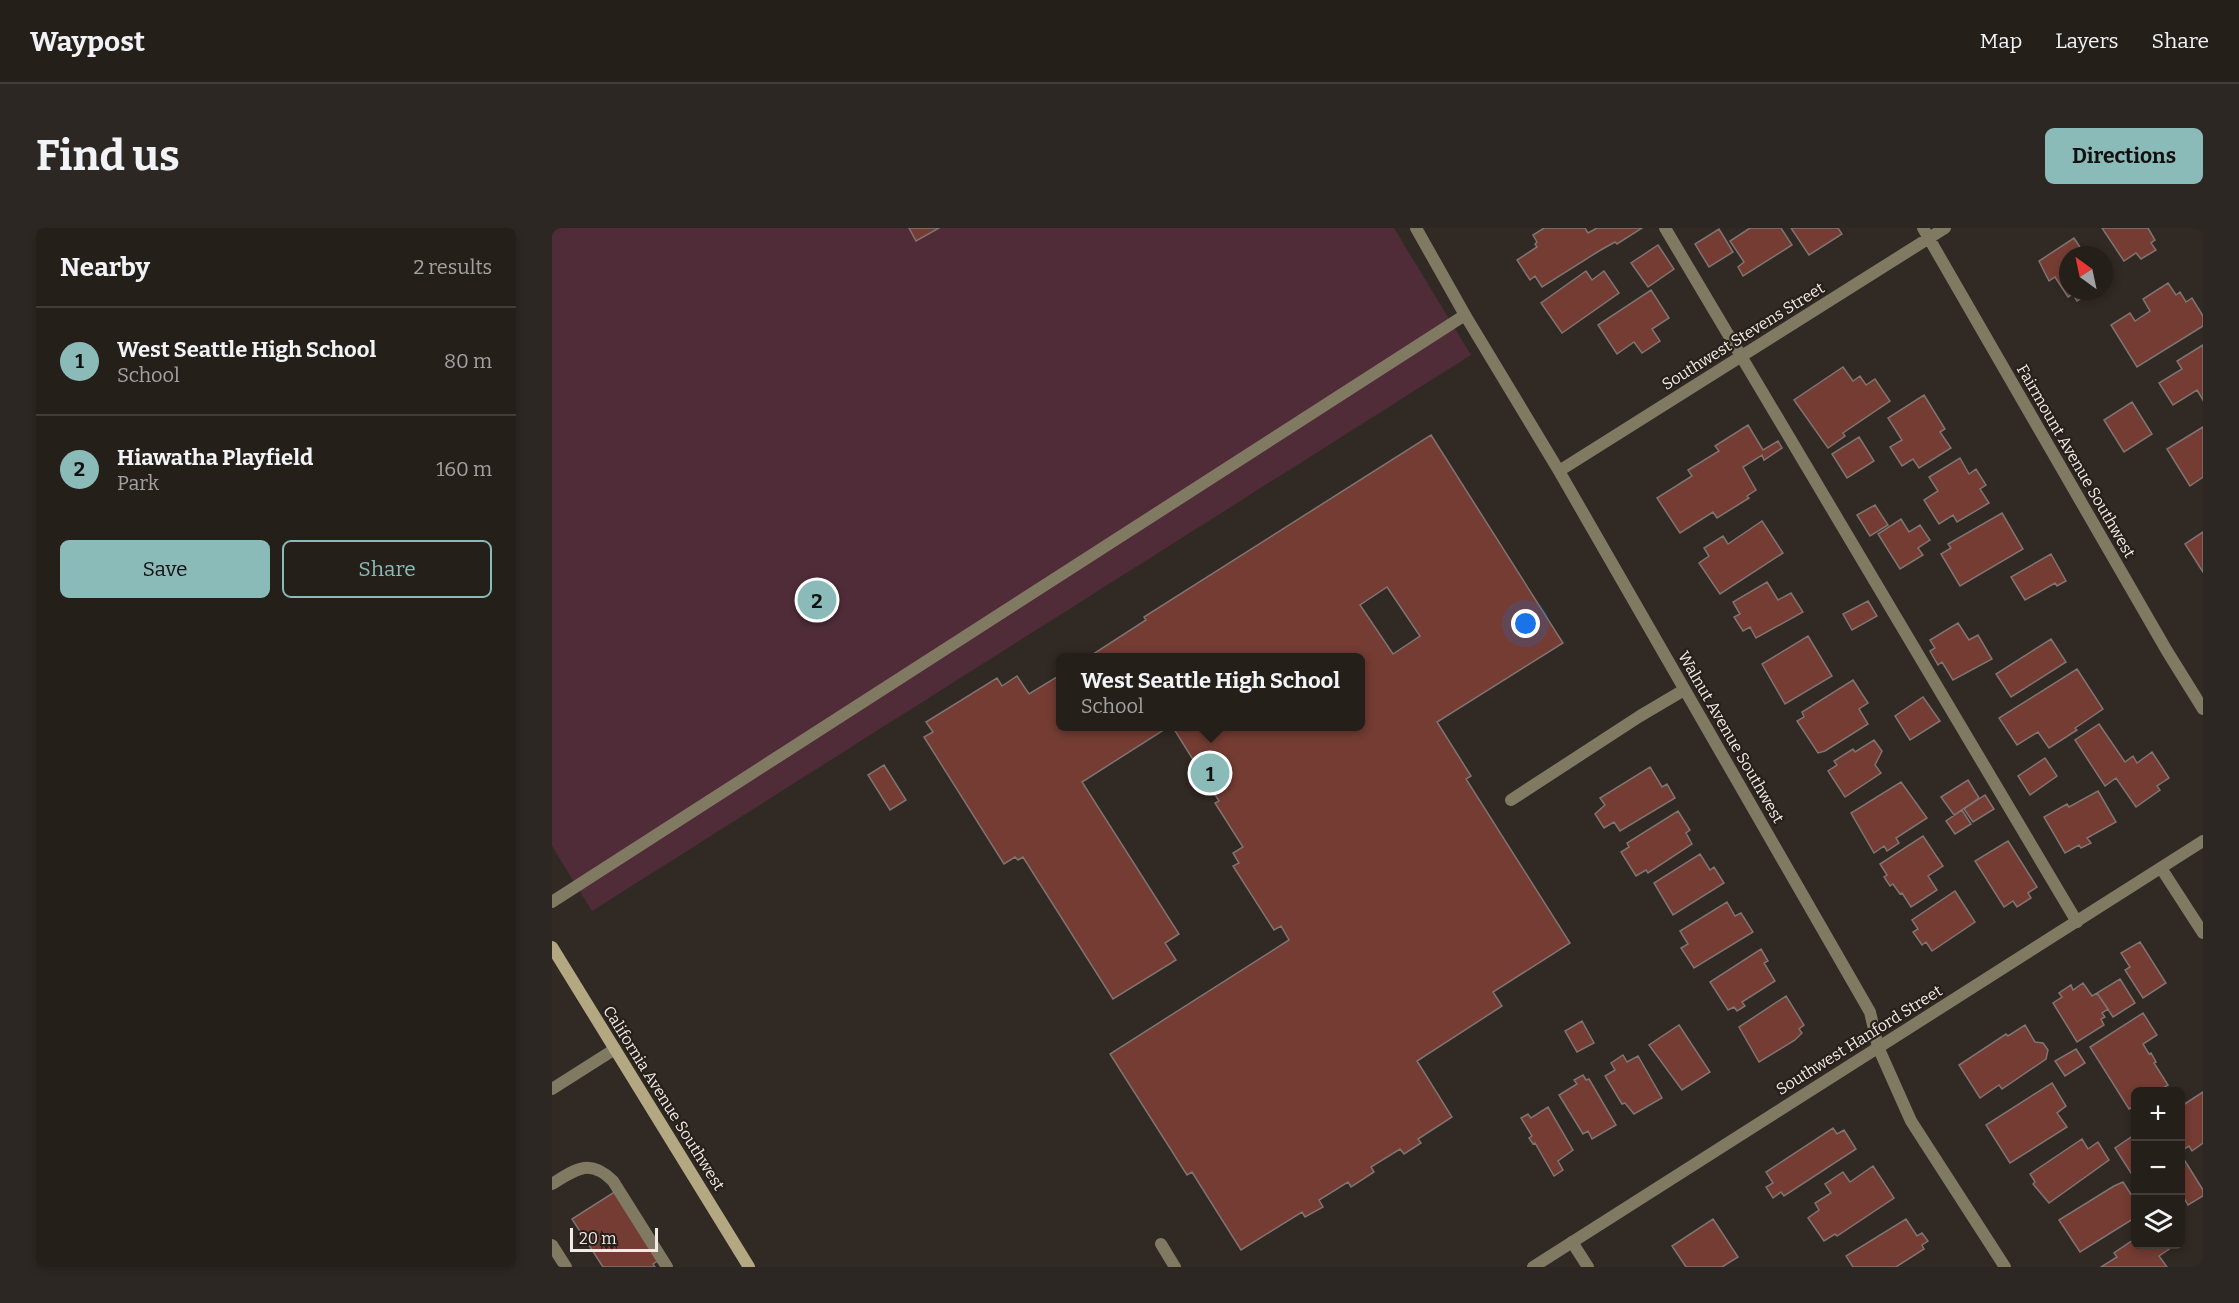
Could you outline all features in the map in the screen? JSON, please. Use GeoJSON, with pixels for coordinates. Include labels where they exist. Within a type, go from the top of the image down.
{"type":"FeatureCollection","features":[{"type":"Feature","properties":{"kind":"main road","name":"California Avenue Southwest"},"geometry":{"type":"LineString","coordinates":[[552,947],[749,1267]]}},
{"type":"Feature","properties":{"kind":"street","name":"Walnut Avenue Southwest"},"geometry":{"type":"LineString","coordinates":[[1416,228],[1465,315],[1559,471],[1870,1012],[1878,1047],[1911,1121],[2005,1267]]}},
{"type":"Feature","properties":{"kind":"street"},"geometry":{"type":"LineString","coordinates":[[1665,228],[2077,922]]}},
{"type":"Feature","properties":{"kind":"street","name":"Southwest Stevens Street"},"geometry":{"type":"LineString","coordinates":[[1559,471],[1740,357],[1926,233],[1945,228]]}},
{"type":"Feature","properties":{"kind":"street","name":"Fairmount Avenue Southwest"},"geometry":{"type":"LineString","coordinates":[[1926,233],[2203,710]]}},
{"type":"Feature","properties":{"kind":"street"},"geometry":{"type":"LineString","coordinates":[[552,902],[1465,315]]}},
{"type":"Feature","properties":{"kind":"street"},"geometry":{"type":"LineString","coordinates":[[1511,800],[1684,690]]}},
{"type":"Feature","properties":{"kind":"street","name":"Southwest Hanford Street"},"geometry":{"type":"LineString","coordinates":[[1533,1267],[2203,841]]}},
{"type":"Feature","properties":{"kind":"street"},"geometry":{"type":"LineString","coordinates":[[2161,868],[2203,933]]}},
{"type":"Feature","properties":{"kind":"street"},"geometry":{"type":"LineString","coordinates":[[552,1089],[615,1049]]}},
{"type":"Feature","properties":{"kind":"street"},"geometry":{"type":"LineString","coordinates":[[552,1184],[578,1168],[591,1167],[603,1172],[613,1181],[667,1267]]}},
{"type":"Feature","properties":{"kind":"street"},"geometry":{"type":"LineString","coordinates":[[1572,1242],[1588,1267]]}},
{"type":"Feature","properties":{"kind":"street"},"geometry":{"type":"LineString","coordinates":[[1161,1244],[1175,1267]]}},
{"type":"Feature","properties":{"kind":"street"},"geometry":{"type":"LineString","coordinates":[[552,1245],[566,1267]]}},
{"type":"Feature","properties":{"kind":"shaded area"},"geometry":{"type":"Polygon","coordinates":[[[552,228],[1394,228],[1471,355],[592,911],[552,846],[552,228]]]}},
{"type":"Feature","properties":{"kind":"building"},"geometry":{"type":"Polygon","coordinates":[[[909,228],[939,228],[916,241],[909,228]]]}},
{"type":"Feature","properties":{"kind":"building"},"geometry":{"type":"Polygon","coordinates":[[[1544,228],[1585,228],[1588,233],[1597,228],[1642,228],[1617,244],[1615,242],[1599,251],[1542,287],[1535,276],[1530,280],[1517,260],[1537,247],[1533,235],[1544,228]]]}},
{"type":"Feature","properties":{"kind":"building"},"geometry":{"type":"Polygon","coordinates":[[[1750,228],[1781,228],[1792,245],[1743,276],[1738,267],[1744,262],[1730,241],[1750,228]]]}},
{"type":"Feature","properties":{"kind":"building"},"geometry":{"type":"Polygon","coordinates":[[[1791,228],[1838,228],[1842,234],[1809,255],[1791,228]]]}},
{"type":"Feature","properties":{"kind":"building"},"geometry":{"type":"Polygon","coordinates":[[[2102,228],[2148,228],[2155,240],[2151,243],[2156,250],[2141,259],[2136,253],[2124,261],[2102,228]]]}},
{"type":"Feature","properties":{"kind":"building"},"geometry":{"type":"Polygon","coordinates":[[[1719,229],[1733,252],[1709,267],[1695,244],[1719,229]]]}},
{"type":"Feature","properties":{"kind":"building"},"geometry":{"type":"Polygon","coordinates":[[[2074,238],[2079,246],[2062,246],[2074,238]]]}},
{"type":"Feature","properties":{"kind":"building"},"geometry":{"type":"Polygon","coordinates":[[[1658,245],[1674,269],[1648,287],[1631,263],[1658,245]]]}},
{"type":"Feature","properties":{"kind":"building"},"geometry":{"type":"Polygon","coordinates":[[[2059,248],[2059,283],[2055,277],[2049,281],[2039,261],[2059,248]]]}},
{"type":"Feature","properties":{"kind":"building"},"geometry":{"type":"Polygon","coordinates":[[[1586,271],[1592,280],[1604,271],[1619,293],[1562,333],[1541,303],[1586,271]]]}},
{"type":"Feature","properties":{"kind":"building"},"geometry":{"type":"Polygon","coordinates":[[[2168,283],[2176,295],[2180,292],[2186,302],[2192,298],[2203,316],[2203,326],[2137,367],[2111,325],[2130,313],[2135,321],[2150,311],[2143,299],[2168,283]]]}},
{"type":"Feature","properties":{"kind":"building"},"geometry":{"type":"Polygon","coordinates":[[[1651,290],[1669,318],[1652,329],[1660,341],[1642,353],[1634,342],[1617,354],[1598,325],[1651,290]]]}},
{"type":"Feature","properties":{"kind":"building"},"geometry":{"type":"Polygon","coordinates":[[[2203,345],[2203,400],[2197,390],[2173,405],[2159,383],[2182,369],[2177,361],[2203,345]]]}},
{"type":"Feature","properties":{"kind":"building"},"geometry":{"type":"Polygon","coordinates":[[[1843,367],[1853,381],[1860,376],[1866,385],[1875,379],[1890,401],[1843,433],[1845,436],[1828,448],[1794,400],[1843,367]]]}},
{"type":"Feature","properties":{"kind":"building"},"geometry":{"type":"Polygon","coordinates":[[[1924,395],[1945,429],[1940,432],[1951,448],[1919,468],[1913,459],[1902,466],[1890,447],[1902,440],[1888,418],[1924,395]]]}},
{"type":"Feature","properties":{"kind":"building"},"geometry":{"type":"Polygon","coordinates":[[[2132,402],[2152,434],[2124,452],[2104,420],[2132,402]]]}},
{"type":"Feature","properties":{"kind":"building"},"geometry":{"type":"Polygon","coordinates":[[[1748,425],[1763,450],[1778,441],[1782,448],[1764,460],[1762,455],[1743,467],[1756,490],[1747,496],[1749,498],[1717,518],[1713,512],[1680,533],[1657,498],[1692,476],[1688,470],[1719,451],[1715,446],[1748,425]]]}},
{"type":"Feature","properties":{"kind":"building"},"geometry":{"type":"Polygon","coordinates":[[[2203,427],[2203,477],[2190,486],[2167,449],[2203,427]]]}},
{"type":"Feature","properties":{"kind":"building"},"geometry":{"type":"Polygon","coordinates":[[[1431,435],[1563,643],[1437,722],[1471,776],[1466,779],[1570,943],[1493,992],[1502,1006],[1417,1061],[1452,1117],[1418,1139],[1421,1143],[1404,1154],[1400,1149],[1371,1167],[1374,1172],[1351,1187],[1348,1182],[1319,1200],[1323,1207],[1305,1217],[1302,1212],[1241,1250],[1192,1172],[1187,1175],[1110,1054],[1289,940],[1281,926],[1274,930],[1233,866],[1239,863],[1233,853],[1243,847],[1215,803],[1219,801],[1175,731],[1365,731],[1365,653],[1095,653],[1146,620],[1144,617],[1431,435]],[[1387,587],[1360,605],[1393,654],[1420,636],[1387,587]]]}},
{"type":"Feature","properties":{"kind":"building"},"geometry":{"type":"Polygon","coordinates":[[[1859,437],[1874,461],[1847,478],[1832,454],[1859,437]]]}},
{"type":"Feature","properties":{"kind":"building"},"geometry":{"type":"Polygon","coordinates":[[[1960,458],[1969,474],[1976,469],[1986,485],[1980,489],[1989,503],[1957,522],[1953,515],[1939,524],[1924,500],[1938,491],[1929,477],[1960,458]]]}},
{"type":"Feature","properties":{"kind":"building"},"geometry":{"type":"Polygon","coordinates":[[[1875,505],[1888,525],[1870,536],[1857,515],[1875,505]]]}},
{"type":"Feature","properties":{"kind":"building"},"geometry":{"type":"Polygon","coordinates":[[[2002,513],[2023,549],[1960,586],[1941,554],[1951,548],[1948,544],[2002,513]]]}},
{"type":"Feature","properties":{"kind":"building"},"geometry":{"type":"Polygon","coordinates":[[[1901,519],[1909,532],[1920,525],[1930,540],[1918,548],[1923,555],[1900,569],[1878,534],[1901,519]]]}},
{"type":"Feature","properties":{"kind":"building"},"geometry":{"type":"Polygon","coordinates":[[[1762,521],[1783,553],[1720,594],[1699,563],[1709,556],[1704,548],[1723,536],[1728,544],[1762,521]]]}},
{"type":"Feature","properties":{"kind":"building"},"geometry":{"type":"Polygon","coordinates":[[[2203,532],[2203,572],[2185,544],[2203,532]]]}},
{"type":"Feature","properties":{"kind":"building"},"geometry":{"type":"Polygon","coordinates":[[[2051,554],[2066,581],[2057,586],[2055,583],[2025,600],[2011,577],[2051,554]]]}},
{"type":"Feature","properties":{"kind":"building"},"geometry":{"type":"Polygon","coordinates":[[[1767,582],[1778,600],[1791,593],[1803,612],[1756,638],[1750,627],[1743,631],[1734,617],[1740,614],[1733,602],[1767,582]]]}},
{"type":"Feature","properties":{"kind":"building"},"geometry":{"type":"Polygon","coordinates":[[[1868,601],[1877,616],[1852,630],[1843,614],[1868,601]]]}},
{"type":"Feature","properties":{"kind":"building"},"geometry":{"type":"Polygon","coordinates":[[[1958,623],[1969,640],[1978,635],[1992,659],[1953,680],[1942,662],[1938,665],[1930,651],[1935,648],[1930,640],[1958,623]]]}},
{"type":"Feature","properties":{"kind":"building"},"geometry":{"type":"Polygon","coordinates":[[[1808,636],[1832,676],[1785,704],[1762,664],[1808,636]]]}},
{"type":"Feature","properties":{"kind":"building"},"geometry":{"type":"Polygon","coordinates":[[[2051,639],[2066,662],[2011,697],[1996,674],[2051,639]]]}},
{"type":"Feature","properties":{"kind":"building"},"geometry":{"type":"Polygon","coordinates":[[[2077,669],[2103,709],[2075,728],[2077,730],[2049,748],[2038,732],[2017,745],[1999,718],[2077,669]]]}},
{"type":"Feature","properties":{"kind":"building"},"geometry":{"type":"Polygon","coordinates":[[[1017,676],[1029,694],[1056,677],[1056,731],[1162,731],[1082,782],[1179,934],[1165,943],[1176,960],[1113,999],[1023,857],[1018,860],[1015,857],[1004,864],[924,737],[933,732],[926,722],[997,678],[1002,686],[1017,676]]]}},
{"type":"Feature","properties":{"kind":"building"},"geometry":{"type":"Polygon","coordinates":[[[1853,680],[1868,703],[1859,709],[1868,724],[1818,753],[1797,721],[1804,717],[1802,712],[1853,680]]]}},
{"type":"Feature","properties":{"kind":"building"},"geometry":{"type":"Polygon","coordinates":[[[1923,697],[1940,721],[1910,740],[1895,716],[1923,697]]]}},
{"type":"Feature","properties":{"kind":"building"},"geometry":{"type":"Polygon","coordinates":[[[2099,724],[2125,762],[2133,756],[2137,763],[2152,752],[2169,778],[2157,786],[2160,790],[2136,807],[2116,778],[2105,786],[2075,740],[2099,724]]]}},
{"type":"Feature","properties":{"kind":"building"},"geometry":{"type":"Polygon","coordinates":[[[1874,740],[1882,751],[1875,765],[1881,773],[1845,797],[1828,771],[1837,765],[1834,761],[1874,740]]]}},
{"type":"Feature","properties":{"kind":"building"},"geometry":{"type":"Polygon","coordinates":[[[2045,758],[2057,776],[2030,795],[2018,776],[2045,758]]]}},
{"type":"Feature","properties":{"kind":"building"},"geometry":{"type":"Polygon","coordinates":[[[884,765],[906,800],[890,810],[868,775],[884,765]]]}},
{"type":"Feature","properties":{"kind":"building"},"geometry":{"type":"Polygon","coordinates":[[[1650,767],[1662,787],[1667,784],[1675,798],[1620,831],[1614,822],[1604,828],[1595,814],[1605,805],[1600,798],[1650,767]]]}},
{"type":"Feature","properties":{"kind":"building"},"geometry":{"type":"Polygon","coordinates":[[[1968,780],[1979,798],[1954,815],[1941,797],[1968,780]]]}},
{"type":"Feature","properties":{"kind":"building"},"geometry":{"type":"Polygon","coordinates":[[[1901,782],[1927,818],[1896,838],[1899,843],[1887,851],[1884,846],[1874,853],[1851,813],[1901,782]]]}},
{"type":"Feature","properties":{"kind":"building"},"geometry":{"type":"Polygon","coordinates":[[[2098,791],[2116,822],[2087,838],[2091,843],[2081,848],[2079,845],[2065,853],[2044,817],[2067,804],[2069,807],[2098,791]]]}},
{"type":"Feature","properties":{"kind":"building"},"geometry":{"type":"Polygon","coordinates":[[[1985,795],[1994,809],[1973,822],[1964,809],[1985,795]]]}},
{"type":"Feature","properties":{"kind":"building"},"geometry":{"type":"Polygon","coordinates":[[[1962,810],[1971,824],[1955,834],[1946,821],[1962,810]]]}},
{"type":"Feature","properties":{"kind":"building"},"geometry":{"type":"Polygon","coordinates":[[[1678,811],[1690,830],[1686,833],[1692,844],[1648,873],[1646,870],[1636,876],[1621,852],[1629,847],[1627,843],[1678,811]]]}},
{"type":"Feature","properties":{"kind":"building"},"geometry":{"type":"Polygon","coordinates":[[[1923,836],[1943,866],[1928,876],[1937,890],[1911,907],[1893,884],[1890,886],[1884,877],[1887,875],[1880,864],[1923,836]]]}},
{"type":"Feature","properties":{"kind":"building"},"geometry":{"type":"Polygon","coordinates":[[[2008,841],[2037,887],[2028,893],[2031,898],[2017,907],[2013,901],[2004,907],[1975,861],[2008,841]]]}},
{"type":"Feature","properties":{"kind":"building"},"geometry":{"type":"Polygon","coordinates":[[[1700,854],[1710,870],[1714,867],[1724,883],[1673,915],[1654,883],[1700,854]]]}},
{"type":"Feature","properties":{"kind":"building"},"geometry":{"type":"Polygon","coordinates":[[[1955,891],[1975,922],[1932,951],[1926,942],[1922,945],[1913,932],[1918,929],[1912,920],[1955,891]]]}},
{"type":"Feature","properties":{"kind":"building"},"geometry":{"type":"Polygon","coordinates":[[[1727,902],[1735,916],[1741,913],[1753,932],[1694,968],[1681,948],[1688,944],[1680,931],[1727,902]]]}},
{"type":"Feature","properties":{"kind":"building"},"geometry":{"type":"Polygon","coordinates":[[[2140,942],[2166,983],[2143,998],[2125,970],[2130,967],[2121,953],[2140,942]]]}},
{"type":"Feature","properties":{"kind":"building"},"geometry":{"type":"Polygon","coordinates":[[[1761,949],[1768,961],[1764,963],[1775,981],[1742,1002],[1745,1006],[1737,1011],[1734,1007],[1728,1010],[1710,982],[1761,949]]]}},
{"type":"Feature","properties":{"kind":"building"},"geometry":{"type":"Polygon","coordinates":[[[2120,979],[2135,1003],[2113,1017],[2097,993],[2120,979]]]}},
{"type":"Feature","properties":{"kind":"building"},"geometry":{"type":"Polygon","coordinates":[[[2083,983],[2092,996],[2097,993],[2108,1009],[2102,1013],[2105,1017],[2101,1019],[2104,1025],[2077,1042],[2053,1003],[2062,997],[2059,993],[2071,985],[2073,990],[2083,983]]]}},
{"type":"Feature","properties":{"kind":"building"},"geometry":{"type":"Polygon","coordinates":[[[1786,996],[1804,1025],[1799,1029],[1802,1033],[1795,1040],[1759,1062],[1739,1027],[1786,996]]]}},
{"type":"Feature","properties":{"kind":"building"},"geometry":{"type":"Polygon","coordinates":[[[2143,1013],[2157,1035],[2143,1044],[2149,1054],[2151,1053],[2156,1062],[2154,1063],[2168,1085],[2165,1087],[2131,1087],[2131,1108],[2129,1109],[2090,1047],[2143,1013]]]}},
{"type":"Feature","properties":{"kind":"building"},"geometry":{"type":"Polygon","coordinates":[[[1582,1021],[1594,1043],[1577,1052],[1565,1031],[1582,1021]]]}},
{"type":"Feature","properties":{"kind":"building"},"geometry":{"type":"Polygon","coordinates":[[[1679,1025],[1710,1072],[1682,1090],[1649,1045],[1679,1025]]]}},
{"type":"Feature","properties":{"kind":"building"},"geometry":{"type":"Polygon","coordinates":[[[2025,1025],[2035,1042],[2043,1043],[2048,1050],[2046,1059],[2002,1089],[1999,1085],[1980,1098],[1959,1065],[2006,1034],[2008,1036],[2025,1025]]]}},
{"type":"Feature","properties":{"kind":"building"},"geometry":{"type":"Polygon","coordinates":[[[2076,1049],[2085,1063],[2065,1076],[2055,1061],[2076,1049]]]}},
{"type":"Feature","properties":{"kind":"building"},"geometry":{"type":"Polygon","coordinates":[[[1623,1055],[1627,1062],[1638,1056],[1662,1098],[1634,1114],[1625,1103],[1622,1104],[1605,1076],[1615,1070],[1611,1063],[1623,1055]]]}},
{"type":"Feature","properties":{"kind":"building"},"geometry":{"type":"Polygon","coordinates":[[[1583,1075],[1586,1080],[1589,1079],[1616,1125],[1592,1139],[1588,1131],[1583,1134],[1559,1095],[1577,1084],[1574,1080],[1583,1075]]]}},
{"type":"Feature","properties":{"kind":"building"},"geometry":{"type":"Polygon","coordinates":[[[2052,1083],[2066,1106],[2057,1113],[2067,1127],[2010,1163],[1986,1125],[2052,1083]]]}},
{"type":"Feature","properties":{"kind":"building"},"geometry":{"type":"Polygon","coordinates":[[[2203,1092],[2203,1143],[2192,1151],[2189,1146],[2185,1149],[2185,1104],[2203,1092]]]}},
{"type":"Feature","properties":{"kind":"building"},"geometry":{"type":"Polygon","coordinates":[[[1548,1107],[1573,1150],[1558,1161],[1563,1170],[1554,1176],[1535,1143],[1533,1144],[1529,1138],[1532,1136],[1521,1118],[1528,1114],[1531,1118],[1548,1107]]]}},
{"type":"Feature","properties":{"kind":"building"},"geometry":{"type":"Polygon","coordinates":[[[1833,1128],[1837,1134],[1844,1130],[1856,1149],[1784,1196],[1781,1192],[1773,1198],[1766,1187],[1773,1183],[1766,1172],[1833,1128]]]}},
{"type":"Feature","properties":{"kind":"building"},"geometry":{"type":"Polygon","coordinates":[[[2131,1137],[2131,1173],[2115,1148],[2131,1137]]]}},
{"type":"Feature","properties":{"kind":"building"},"geometry":{"type":"Polygon","coordinates":[[[2082,1139],[2088,1149],[2098,1142],[2109,1160],[2049,1203],[2033,1184],[2035,1182],[2030,1174],[2082,1139]]]}},
{"type":"Feature","properties":{"kind":"building"},"geometry":{"type":"Polygon","coordinates":[[[2185,1161],[2203,1190],[2203,1196],[2188,1205],[2185,1200],[2185,1161]]]}},
{"type":"Feature","properties":{"kind":"building"},"geometry":{"type":"Polygon","coordinates":[[[1873,1166],[1894,1198],[1837,1236],[1835,1234],[1824,1241],[1808,1218],[1819,1210],[1815,1203],[1831,1193],[1825,1184],[1843,1172],[1850,1182],[1873,1166]]]}},
{"type":"Feature","properties":{"kind":"building"},"geometry":{"type":"Polygon","coordinates":[[[2123,1182],[2131,1194],[2131,1220],[2080,1252],[2059,1220],[2123,1182]]]}},
{"type":"Feature","properties":{"kind":"building"},"geometry":{"type":"Polygon","coordinates":[[[616,1191],[659,1260],[653,1264],[655,1267],[603,1267],[572,1219],[616,1191]]]}},
{"type":"Feature","properties":{"kind":"building"},"geometry":{"type":"Polygon","coordinates":[[[1713,1219],[1738,1257],[1722,1267],[1686,1267],[1672,1246],[1713,1219]]]}},
{"type":"Feature","properties":{"kind":"building"},"geometry":{"type":"Polygon","coordinates":[[[1906,1219],[1917,1236],[1922,1233],[1928,1241],[1922,1245],[1924,1249],[1896,1267],[1853,1267],[1846,1256],[1906,1219]]]}},
{"type":"Feature","properties":{"kind":"building"},"geometry":{"type":"Polygon","coordinates":[[[2131,1241],[2131,1249],[2170,1249],[2159,1256],[2167,1267],[2101,1267],[2117,1257],[2114,1253],[2131,1241]]]}},
{"type":"Feature","properties":{"kind":"place","name":"Hiawatha Playfield"},"geometry":{"type":"Point","coordinates":[817,600]}},
{"type":"Feature","properties":{"kind":"place","name":"West Seattle High School"},"geometry":{"type":"Point","coordinates":[1210,773]}}]}
